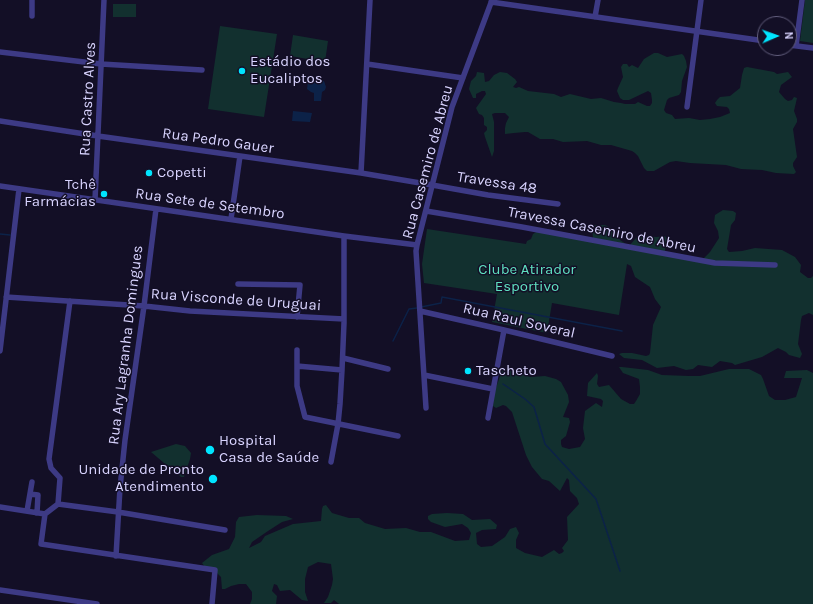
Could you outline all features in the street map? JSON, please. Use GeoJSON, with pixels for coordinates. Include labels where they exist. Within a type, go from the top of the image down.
{"type":"FeatureCollection","features":[{"type":"Feature","properties":{"kind":"street"},"geometry":{"type":"LineString","coordinates":[[32,0],[32,16]]}},
{"type":"Feature","properties":{"kind":"street","name":"Rua Castro Alves"},"geometry":{"type":"LineString","coordinates":[[95,200],[104,0]]}},
{"type":"Feature","properties":{"kind":"street"},"geometry":{"type":"LineString","coordinates":[[361,173],[370,0]]}},
{"type":"Feature","properties":{"kind":"street"},"geometry":{"type":"LineString","coordinates":[[595,17],[598,0]]}},
{"type":"Feature","properties":{"kind":"street"},"geometry":{"type":"LineString","coordinates":[[687,107],[701,0]]}},
{"type":"Feature","properties":{"kind":"street"},"geometry":{"type":"LineString","coordinates":[[797,38],[802,0]]}},
{"type":"Feature","properties":{"kind":"street"},"geometry":{"type":"LineString","coordinates":[[492,1],[757,40]]}},
{"type":"Feature","properties":{"kind":"street","name":"Rua Casemiro de Abreu"},"geometry":{"type":"LineString","coordinates":[[426,408],[416,251],[452,107],[492,1]]}},
{"type":"Feature","properties":{"kind":"street"},"geometry":{"type":"LineString","coordinates":[[797,46],[813,48]]}},
{"type":"Feature","properties":{"kind":"street"},"geometry":{"type":"LineString","coordinates":[[0,52],[101,64],[202,70]]}},
{"type":"Feature","properties":{"kind":"street"},"geometry":{"type":"LineString","coordinates":[[367,64],[463,78]]}},
{"type":"Feature","properties":{"kind":"street","name":"Rua Pedro Gauer"},"geometry":{"type":"LineString","coordinates":[[0,121],[432,184]]}},
{"type":"Feature","properties":{"kind":"street"},"geometry":{"type":"LineString","coordinates":[[231,219],[240,156]]}},
{"type":"Feature","properties":{"kind":"street","name":"Travessa 48"},"geometry":{"type":"LineString","coordinates":[[432,184],[488,195],[558,204]]}},
{"type":"Feature","properties":{"kind":"street","name":"Rua Sete de Setembro"},"geometry":{"type":"LineString","coordinates":[[0,186],[344,236],[417,245]]}},
{"type":"Feature","properties":{"kind":"street"},"geometry":{"type":"LineString","coordinates":[[0,351],[19,189]]}},
{"type":"Feature","properties":{"kind":"street","name":"Rua Ary Lagranha Domingues"},"geometry":{"type":"LineString","coordinates":[[116,556],[118,512],[125,440],[156,209]]}},
{"type":"Feature","properties":{"kind":"street","name":"Travessa Casemiro de Abreu"},"geometry":{"type":"LineString","coordinates":[[426,211],[522,227],[715,263],[775,265]]}},
{"type":"Feature","properties":{"kind":"street"},"geometry":{"type":"LineString","coordinates":[[331,462],[338,424],[343,358],[344,236]]}},
{"type":"Feature","properties":{"kind":"street"},"geometry":{"type":"LineString","coordinates":[[238,284],[300,285],[298,317]]}},
{"type":"Feature","properties":{"kind":"street","name":"Rua Visconde de Uruguai"},"geometry":{"type":"LineString","coordinates":[[6,297],[144,306],[190,311],[344,319]]}},
{"type":"Feature","properties":{"kind":"street"},"geometry":{"type":"LineString","coordinates":[[58,504],[60,478],[51,468],[49,459],[70,302]]}},
{"type":"Feature","properties":{"kind":"street","name":"Rua Raul Soveral"},"geometry":{"type":"LineString","coordinates":[[420,311],[612,356]]}},
{"type":"Feature","properties":{"kind":"street"},"geometry":{"type":"LineString","coordinates":[[488,418],[504,330]]}},
{"type":"Feature","properties":{"kind":"street"},"geometry":{"type":"LineString","coordinates":[[297,350],[297,386],[305,417],[398,436]]}},
{"type":"Feature","properties":{"kind":"street"},"geometry":{"type":"LineString","coordinates":[[343,358],[388,369]]}},
{"type":"Feature","properties":{"kind":"street"},"geometry":{"type":"LineString","coordinates":[[297,366],[342,370]]}},
{"type":"Feature","properties":{"kind":"street"},"geometry":{"type":"LineString","coordinates":[[424,375],[493,389]]}},
{"type":"Feature","properties":{"kind":"street"},"geometry":{"type":"LineString","coordinates":[[27,511],[32,482]]}},
{"type":"Feature","properties":{"kind":"street"},"geometry":{"type":"LineString","coordinates":[[30,494],[38,495],[37,513]]}},
{"type":"Feature","properties":{"kind":"street"},"geometry":{"type":"LineString","coordinates":[[0,507],[45,514],[58,504],[118,512],[225,530]]}},
{"type":"Feature","properties":{"kind":"street"},"geometry":{"type":"LineString","coordinates":[[45,514],[41,544],[215,570],[212,604]]}},
{"type":"Feature","properties":{"kind":"street"},"geometry":{"type":"LineString","coordinates":[[0,590],[79,603],[97,604]]}},
{"type":"Feature","properties":{"kind":"green space"},"geometry":{"type":"Polygon","coordinates":[[[805,0],[813,0],[813,43],[800,41],[805,0]]]}},
{"type":"Feature","properties":{"kind":"green space"},"geometry":{"type":"Polygon","coordinates":[[[113,4],[136,4],[136,17],[113,17],[113,4]]]}},
{"type":"Feature","properties":{"kind":"green space","name":"Estádio dos Eucaliptos"},"geometry":{"type":"Polygon","coordinates":[[[220,26],[277,34],[264,117],[208,109],[220,26]]]}},
{"type":"Feature","properties":{"kind":"green space"},"geometry":{"type":"Polygon","coordinates":[[[293,35],[328,41],[325,62],[290,56],[293,35]]]}},
{"type":"Feature","properties":{"kind":"green space"},"geometry":{"type":"Polygon","coordinates":[[[654,53],[667,57],[682,54],[686,61],[687,67],[682,81],[681,92],[679,95],[667,100],[664,110],[675,119],[710,119],[730,113],[727,107],[717,106],[715,103],[720,97],[730,96],[740,88],[744,68],[747,67],[774,72],[777,74],[788,72],[792,77],[781,85],[779,92],[788,101],[792,100],[794,97],[797,98],[794,111],[797,122],[793,129],[797,157],[793,163],[793,166],[796,172],[794,174],[776,173],[762,170],[741,169],[726,165],[676,161],[670,162],[654,171],[647,171],[635,153],[611,145],[601,145],[587,141],[563,142],[553,139],[540,139],[528,132],[505,134],[506,123],[509,117],[505,113],[492,114],[494,122],[494,151],[492,157],[484,133],[487,130],[487,127],[484,125],[484,118],[479,114],[476,108],[486,94],[485,91],[476,94],[476,98],[473,98],[469,89],[471,81],[476,76],[477,72],[484,73],[485,82],[489,81],[494,75],[500,72],[507,73],[517,82],[513,87],[519,87],[528,91],[554,94],[561,97],[570,94],[591,99],[601,98],[625,104],[635,104],[638,102],[650,106],[652,100],[651,93],[648,91],[629,100],[623,100],[620,98],[617,91],[623,77],[621,67],[623,64],[627,64],[629,67],[632,65],[638,68],[644,59],[654,53]]]}},
{"type":"Feature","properties":{"kind":"green space","name":"Clube Atirador Esportivo"},"geometry":{"type":"Polygon","coordinates":[[[723,210],[733,211],[736,213],[735,220],[731,225],[727,249],[729,252],[755,248],[782,250],[795,257],[801,265],[800,272],[808,278],[813,276],[813,315],[809,313],[802,316],[798,344],[802,354],[800,358],[789,355],[778,348],[762,357],[735,365],[720,361],[712,367],[698,365],[693,369],[686,370],[674,366],[657,368],[642,360],[624,358],[619,354],[632,353],[646,356],[649,355],[653,325],[661,307],[655,299],[650,287],[635,277],[631,266],[627,264],[619,315],[552,303],[547,333],[492,322],[497,294],[424,283],[422,264],[427,229],[526,244],[527,241],[531,239],[533,234],[538,231],[593,238],[592,228],[594,225],[605,225],[611,228],[620,240],[629,246],[637,237],[665,236],[668,240],[665,250],[666,253],[701,261],[710,252],[719,238],[718,231],[714,223],[715,215],[723,210]]]}},
{"type":"Feature","properties":{"kind":"green space"},"geometry":{"type":"Polygon","coordinates":[[[619,367],[648,370],[662,375],[689,376],[700,376],[729,369],[749,369],[761,375],[769,396],[775,400],[785,400],[796,397],[802,378],[784,378],[786,371],[807,370],[813,373],[813,604],[339,604],[334,600],[331,603],[324,603],[328,597],[332,585],[333,579],[331,564],[318,562],[308,567],[305,579],[305,592],[308,601],[302,600],[290,590],[280,591],[277,585],[274,584],[272,591],[277,596],[276,604],[250,604],[252,592],[246,584],[239,584],[222,589],[221,577],[216,572],[205,567],[202,563],[212,555],[229,549],[235,537],[236,522],[239,517],[257,515],[286,516],[293,519],[282,522],[268,531],[252,542],[249,548],[261,542],[265,536],[293,524],[321,521],[322,509],[323,506],[326,505],[332,513],[349,518],[359,518],[365,523],[385,529],[406,528],[420,532],[431,532],[455,541],[469,540],[471,533],[468,528],[462,524],[445,527],[431,522],[428,519],[428,516],[432,514],[447,513],[463,514],[472,520],[490,519],[497,525],[496,529],[482,530],[476,533],[477,544],[481,547],[492,546],[505,537],[510,529],[516,527],[519,533],[516,540],[516,548],[525,553],[542,557],[554,550],[559,554],[562,553],[564,551],[562,548],[568,540],[567,517],[579,504],[577,498],[570,491],[569,480],[567,478],[560,491],[549,481],[542,479],[532,467],[526,455],[512,412],[503,405],[496,408],[493,406],[494,393],[502,371],[513,371],[530,377],[545,376],[561,382],[568,395],[569,402],[563,417],[569,418],[570,422],[566,436],[561,440],[561,444],[562,447],[569,449],[580,447],[585,439],[583,428],[585,411],[596,403],[602,407],[603,401],[601,399],[587,396],[588,383],[597,373],[597,384],[599,387],[609,385],[621,399],[630,404],[634,404],[640,394],[639,379],[623,373],[619,367]]]}},
{"type":"Feature","properties":{"kind":"green space"},"geometry":{"type":"Polygon","coordinates":[[[176,444],[185,446],[191,453],[184,477],[181,477],[177,471],[164,463],[151,452],[176,444]]]}},
{"type":"Feature","properties":{"kind":"water"},"geometry":{"type":"Polygon","coordinates":[[[319,79],[324,81],[326,87],[322,92],[321,101],[314,101],[314,93],[307,89],[308,82],[313,82],[319,79]]]}},
{"type":"Feature","properties":{"kind":"water"},"geometry":{"type":"Polygon","coordinates":[[[293,111],[312,113],[310,122],[292,121],[293,111]]]}},
{"type":"Feature","properties":{"kind":"waterway"},"geometry":{"type":"LineString","coordinates":[[0,234],[10,235]]}},
{"type":"Feature","properties":{"kind":"waterway"},"geometry":{"type":"LineString","coordinates":[[421,307],[441,303],[442,297],[622,331]]}},
{"type":"Feature","properties":{"kind":"waterway"},"geometry":{"type":"LineString","coordinates":[[393,341],[409,309],[417,308]]}},
{"type":"Feature","properties":{"kind":"waterway"},"geometry":{"type":"LineString","coordinates":[[503,384],[534,407],[545,444],[596,499],[620,571]]}},
{"type":"Feature","properties":{"kind":"place","name":"Estádio dos Eucaliptos"},"geometry":{"type":"Point","coordinates":[242,71]}},
{"type":"Feature","properties":{"kind":"place","name":"Copetti"},"geometry":{"type":"Point","coordinates":[149,173]}},
{"type":"Feature","properties":{"kind":"place","name":"Tchê Farmácias"},"geometry":{"type":"Point","coordinates":[104,194]}},
{"type":"Feature","properties":{"kind":"place","name":"Tascheto"},"geometry":{"type":"Point","coordinates":[468,371]}},
{"type":"Feature","properties":{"kind":"place","name":"Hospital Casa de Saúde"},"geometry":{"type":"Point","coordinates":[210,450]}},
{"type":"Feature","properties":{"kind":"place","name":"Unidade de Pronto Atendimento"},"geometry":{"type":"Point","coordinates":[213,479]}}]}
